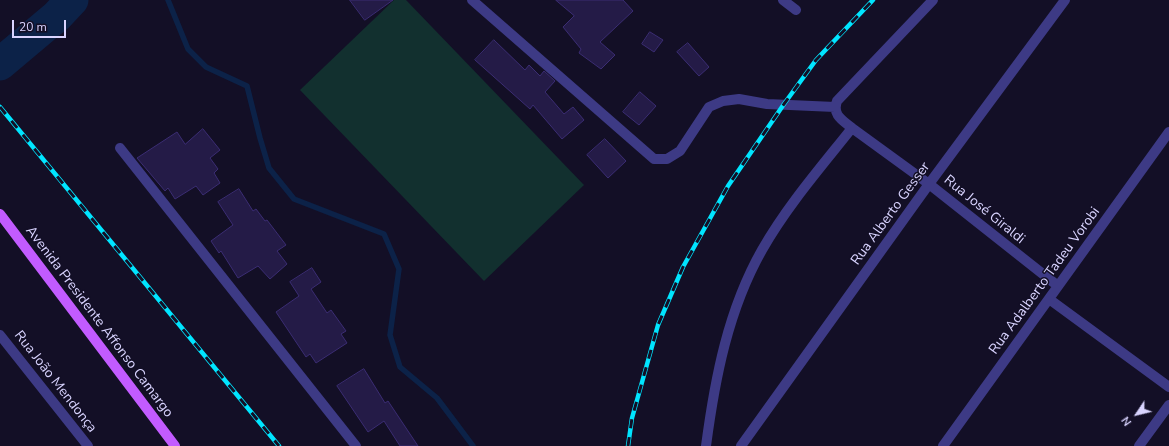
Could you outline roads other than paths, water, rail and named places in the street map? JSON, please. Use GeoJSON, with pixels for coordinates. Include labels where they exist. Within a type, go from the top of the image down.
{"type":"FeatureCollection","features":[{"type":"Feature","properties":{"kind":"main road","name":"Avenida Presidente Affonso Camargo"},"geometry":{"type":"LineString","coordinates":[[0,214],[175,446]]}},
{"type":"Feature","properties":{"kind":"street"},"geometry":{"type":"LineString","coordinates":[[472,0],[654,159],[667,159],[680,151],[709,107],[723,101],[739,99],[767,104],[835,107],[837,101],[933,0]]}},
{"type":"Feature","properties":{"kind":"street"},"geometry":{"type":"LineString","coordinates":[[783,0],[796,10]]}},
{"type":"Feature","properties":{"kind":"street","name":"Rua Alberto Gesser"},"geometry":{"type":"LineString","coordinates":[[747,444],[930,184],[1065,0]]}},
{"type":"Feature","properties":{"kind":"street","name":"Rua José Giraldi"},"geometry":{"type":"LineString","coordinates":[[835,107],[838,117],[930,184],[1058,286]]}},
{"type":"Feature","properties":{"kind":"street"},"geometry":{"type":"LineString","coordinates":[[706,446],[711,403],[724,343],[741,293],[762,250],[787,212],[852,128]]}},
{"type":"Feature","properties":{"kind":"street","name":"Rua Adalberto Tadeu Vorobi"},"geometry":{"type":"LineString","coordinates":[[943,446],[1169,132]]}},
{"type":"Feature","properties":{"kind":"street"},"geometry":{"type":"LineString","coordinates":[[120,148],[356,446]]}},
{"type":"Feature","properties":{"kind":"street"},"geometry":{"type":"LineString","coordinates":[[1048,299],[1169,387]]}},
{"type":"Feature","properties":{"kind":"street","name":"Rua João Mendonça"},"geometry":{"type":"LineString","coordinates":[[0,335],[88,446]]}},
{"type":"Feature","properties":{"kind":"street"},"geometry":{"type":"LineString","coordinates":[[1139,446],[1169,405]]}},
{"type":"Feature","properties":{"kind":"waterway"},"geometry":{"type":"LineString","coordinates":[[0,64],[57,16],[72,0]]}},
{"type":"Feature","properties":{"kind":"waterway"},"geometry":{"type":"LineString","coordinates":[[168,0],[188,49],[206,67],[247,86],[269,168],[294,199],[384,234],[399,269],[390,335],[400,367],[437,398],[473,446]]}},
{"type":"Feature","properties":{"kind":"railway"},"geometry":{"type":"LineString","coordinates":[[628,446],[632,418],[658,325],[683,267],[728,186],[784,104],[816,60],[873,0]]}},
{"type":"Feature","properties":{"kind":"railway"},"geometry":{"type":"LineString","coordinates":[[0,107],[279,446]]}}]}
